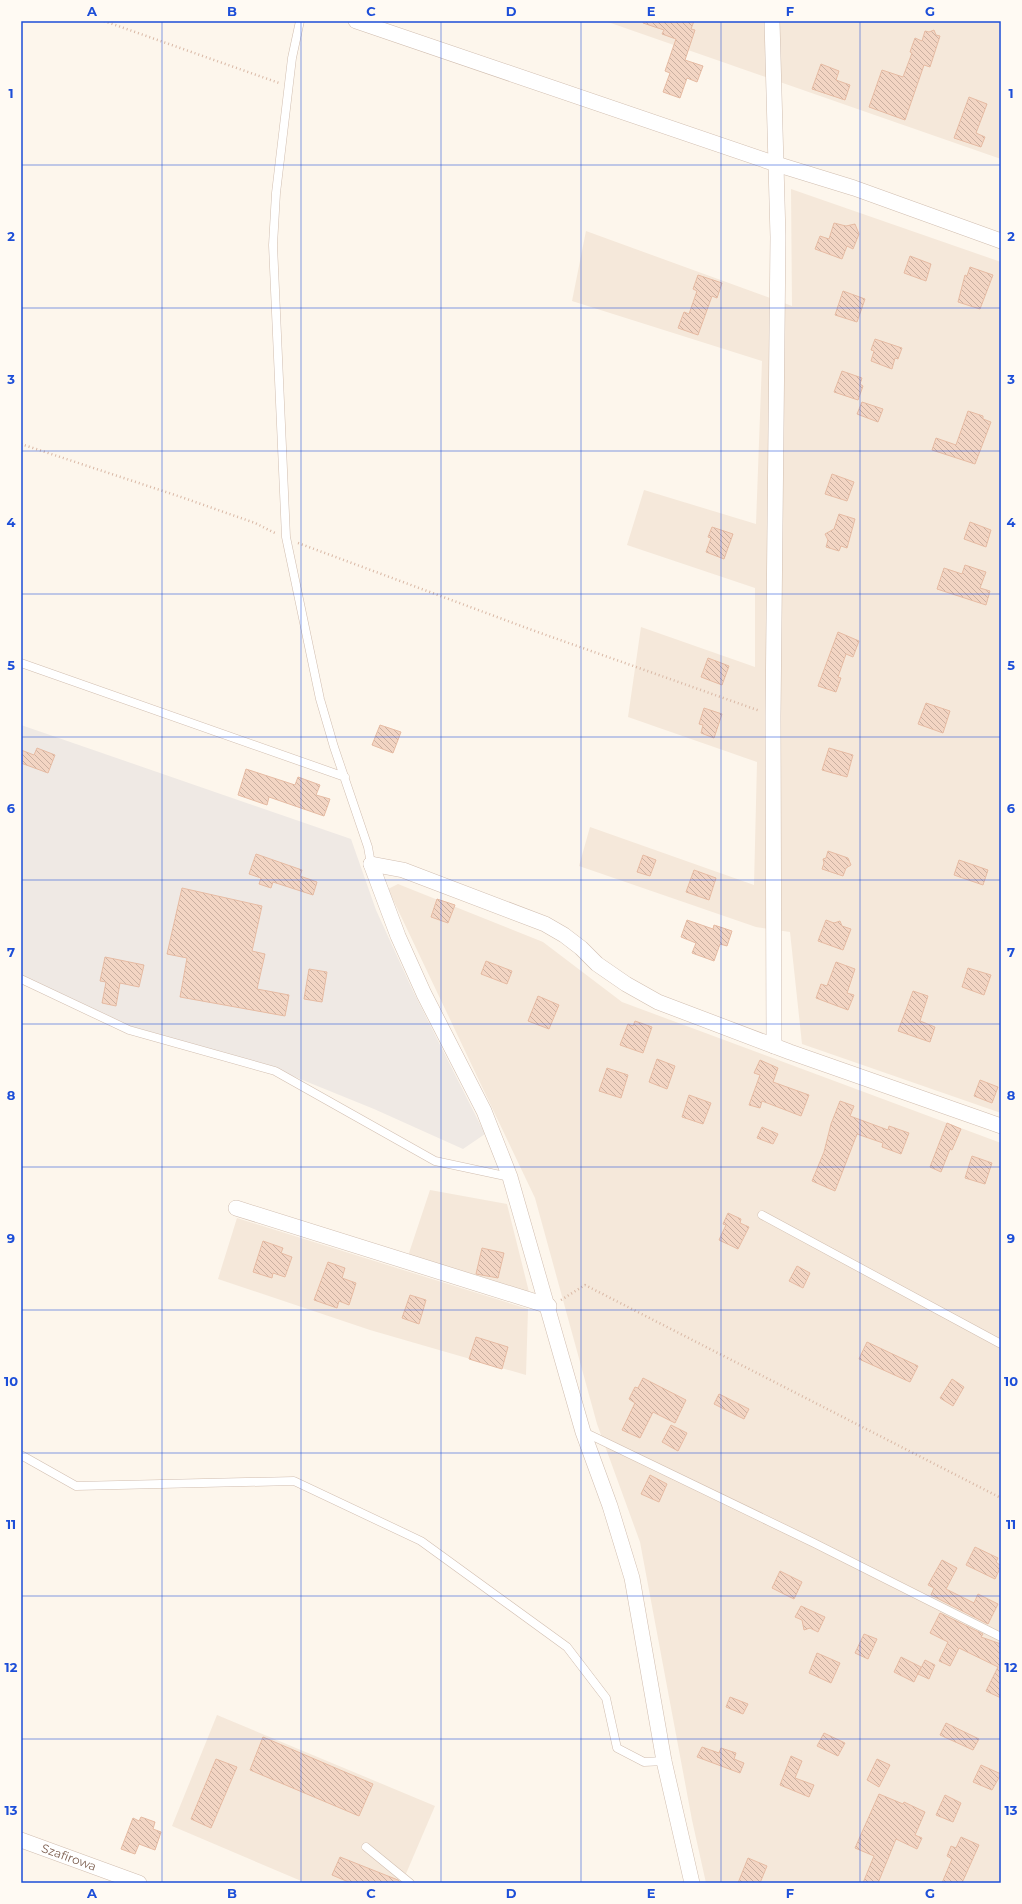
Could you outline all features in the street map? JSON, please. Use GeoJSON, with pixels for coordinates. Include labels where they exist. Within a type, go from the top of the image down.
{"type":"FeatureCollection","features":[{"type":"Feature","properties":{"kind":"street"},"geometry":{"type":"LineString","coordinates":[[356,21],[776,164],[854,188],[1001,241]]}},
{"type":"Feature","properties":{"kind":"street"},"geometry":{"type":"LineString","coordinates":[[772,21],[778,237],[773,716],[774,1046]]}},
{"type":"Feature","properties":{"kind":"street"},"geometry":{"type":"LineString","coordinates":[[371,864],[403,870],[545,924],[564,935],[581,948],[597,964],[620,980],[658,1002],[774,1046],[1001,1126]]}},
{"type":"Feature","properties":{"kind":"street"},"geometry":{"type":"LineString","coordinates":[[371,864],[398,936],[424,994],[484,1112],[510,1177],[549,1306],[583,1432],[610,1506],[632,1578],[664,1761],[692,1883]]}},
{"type":"Feature","properties":{"kind":"street"},"geometry":{"type":"LineString","coordinates":[[236,1208],[549,1306]]}},
{"type":"Feature","properties":{"kind":"street","name":"Szafirowa"},"geometry":{"type":"LineString","coordinates":[[21,1840],[139,1883]]}},
{"type":"Feature","properties":{"kind":"lane"},"geometry":{"type":"LineString","coordinates":[[300,21],[292,58],[289,82],[276,193],[273,245],[286,537],[320,699],[334,747],[368,847],[371,864]]}},
{"type":"Feature","properties":{"kind":"lane"},"geometry":{"type":"LineString","coordinates":[[21,662],[345,777]]}},
{"type":"Feature","properties":{"kind":"lane"},"geometry":{"type":"LineString","coordinates":[[21,979],[129,1030],[275,1071],[435,1161],[510,1177]]}},
{"type":"Feature","properties":{"kind":"lane"},"geometry":{"type":"LineString","coordinates":[[762,1215],[1001,1344]]}},
{"type":"Feature","properties":{"kind":"lane"},"geometry":{"type":"LineString","coordinates":[[583,1432],[814,1543],[1001,1636]]}},
{"type":"Feature","properties":{"kind":"lane"},"geometry":{"type":"LineString","coordinates":[[21,1455],[76,1486],[294,1481],[421,1541],[567,1646],[606,1698],[617,1748],[644,1762],[664,1761]]}},
{"type":"Feature","properties":{"kind":"lane"},"geometry":{"type":"LineString","coordinates":[[366,1847],[410,1883]]}},
{"type":"Feature","properties":{"kind":"path"},"geometry":{"type":"LineString","coordinates":[[104,21],[280,84],[289,82]]}},
{"type":"Feature","properties":{"kind":"path"},"geometry":{"type":"LineString","coordinates":[[21,444],[255,523],[315,550],[773,716]]}},
{"type":"Feature","properties":{"kind":"path"},"geometry":{"type":"LineString","coordinates":[[549,1306],[585,1285],[1001,1498]]}},
{"type":"Feature","properties":{"kind":"shaded area"},"geometry":{"type":"Polygon","coordinates":[[[605,21],[1001,21],[1001,159],[605,21]]]}},
{"type":"Feature","properties":{"kind":"shaded area"},"geometry":{"type":"Polygon","coordinates":[[[791,189],[1001,262],[1001,1113],[802,1044],[790,932],[756,927],[579,866],[590,827],[754,885],[757,762],[628,717],[641,627],[755,667],[755,588],[627,545],[644,490],[756,524],[762,361],[572,301],[586,231],[792,306],[791,189]]]}},
{"type":"Feature","properties":{"kind":"shaded area"},"geometry":{"type":"Polygon","coordinates":[[[21,725],[351,839],[376,910],[413,991],[485,1134],[463,1149],[374,1109],[268,1066],[127,1025],[21,976],[21,725]]]}},
{"type":"Feature","properties":{"kind":"shaded area"},"geometry":{"type":"Polygon","coordinates":[[[398,884],[543,942],[622,1002],[1001,1143],[1001,1883],[706,1883],[692,1820],[640,1542],[597,1424],[535,1198],[388,889],[398,884]]]}},
{"type":"Feature","properties":{"kind":"shaded area"},"geometry":{"type":"Polygon","coordinates":[[[430,1190],[507,1204],[530,1296],[408,1256],[430,1190]]]}},
{"type":"Feature","properties":{"kind":"shaded area"},"geometry":{"type":"Polygon","coordinates":[[[237,1218],[528,1309],[526,1375],[370,1330],[218,1279],[237,1218]]]}},
{"type":"Feature","properties":{"kind":"shaded area"},"geometry":{"type":"Polygon","coordinates":[[[217,1715],[435,1806],[402,1883],[306,1883],[172,1826],[217,1715]]]}},
{"type":"Feature","properties":{"kind":"building"},"geometry":{"type":"Polygon","coordinates":[[[643,21],[694,21],[691,29],[695,30],[685,60],[703,66],[697,82],[687,78],[680,98],[663,92],[670,73],[665,71],[676,39],[662,34],[664,30],[643,23],[643,21]]]}},
{"type":"Feature","properties":{"kind":"building"},"geometry":{"type":"Polygon","coordinates":[[[934,30],[936,35],[940,36],[930,67],[924,65],[905,120],[869,107],[882,70],[903,77],[912,53],[910,52],[915,38],[922,41],[925,31],[929,32],[934,30]]]}},
{"type":"Feature","properties":{"kind":"building"},"geometry":{"type":"Polygon","coordinates":[[[821,64],[839,71],[836,80],[850,85],[845,100],[812,89],[821,64]]]}},
{"type":"Feature","properties":{"kind":"building"},"geometry":{"type":"Polygon","coordinates":[[[969,97],[987,104],[976,133],[985,137],[981,147],[954,138],[969,97]]]}},
{"type":"Feature","properties":{"kind":"building"},"geometry":{"type":"Polygon","coordinates":[[[834,223],[846,226],[855,224],[859,234],[853,249],[847,246],[842,259],[815,249],[820,236],[829,239],[834,223]]]}},
{"type":"Feature","properties":{"kind":"building"},"geometry":{"type":"Polygon","coordinates":[[[910,256],[931,264],[926,281],[904,273],[910,256]]]}},
{"type":"Feature","properties":{"kind":"building"},"geometry":{"type":"Polygon","coordinates":[[[970,267],[993,275],[980,309],[958,302],[965,275],[967,276],[970,267]]]}},
{"type":"Feature","properties":{"kind":"building"},"geometry":{"type":"Polygon","coordinates":[[[698,275],[722,283],[717,298],[712,296],[698,335],[678,328],[684,312],[689,314],[697,291],[693,289],[698,275]]]}},
{"type":"Feature","properties":{"kind":"building"},"geometry":{"type":"Polygon","coordinates":[[[843,291],[865,299],[857,322],[835,315],[843,291]]]}},
{"type":"Feature","properties":{"kind":"building"},"geometry":{"type":"Polygon","coordinates":[[[875,339],[902,348],[898,359],[895,358],[892,369],[871,361],[874,351],[871,350],[875,339]]]}},
{"type":"Feature","properties":{"kind":"building"},"geometry":{"type":"Polygon","coordinates":[[[842,371],[862,378],[860,384],[863,386],[858,400],[834,392],[842,371]]]}},
{"type":"Feature","properties":{"kind":"building"},"geometry":{"type":"Polygon","coordinates":[[[862,402],[883,409],[878,422],[857,414],[862,402]]]}},
{"type":"Feature","properties":{"kind":"building"},"geometry":{"type":"Polygon","coordinates":[[[968,411],[983,416],[983,419],[991,422],[975,464],[932,450],[936,438],[956,445],[968,411]]]}},
{"type":"Feature","properties":{"kind":"building"},"geometry":{"type":"Polygon","coordinates":[[[832,474],[854,482],[847,501],[825,494],[832,474]]]}},
{"type":"Feature","properties":{"kind":"building"},"geometry":{"type":"Polygon","coordinates":[[[839,514],[855,519],[847,548],[841,546],[839,551],[826,547],[828,540],[825,534],[834,529],[839,514]]]}},
{"type":"Feature","properties":{"kind":"building"},"geometry":{"type":"Polygon","coordinates":[[[970,522],[991,530],[986,547],[964,539],[970,522]]]}},
{"type":"Feature","properties":{"kind":"building"},"geometry":{"type":"Polygon","coordinates":[[[712,527],[733,534],[724,559],[706,552],[711,538],[708,537],[712,527]]]}},
{"type":"Feature","properties":{"kind":"building"},"geometry":{"type":"Polygon","coordinates":[[[965,565],[986,572],[980,588],[990,591],[986,605],[937,589],[944,568],[962,574],[965,565]]]}},
{"type":"Feature","properties":{"kind":"building"},"geometry":{"type":"Polygon","coordinates":[[[838,632],[859,641],[853,657],[846,654],[838,677],[841,678],[836,692],[818,686],[838,632]]]}},
{"type":"Feature","properties":{"kind":"building"},"geometry":{"type":"Polygon","coordinates":[[[708,658],[729,666],[722,685],[701,677],[708,658]]]}},
{"type":"Feature","properties":{"kind":"building"},"geometry":{"type":"Polygon","coordinates":[[[926,703],[950,711],[943,733],[918,724],[926,703]]]}},
{"type":"Feature","properties":{"kind":"building"},"geometry":{"type":"Polygon","coordinates":[[[704,708],[722,714],[714,738],[701,733],[703,725],[699,724],[704,708]]]}},
{"type":"Feature","properties":{"kind":"building"},"geometry":{"type":"Polygon","coordinates":[[[380,725],[401,732],[393,753],[372,745],[380,725]]]}},
{"type":"Feature","properties":{"kind":"building"},"geometry":{"type":"Polygon","coordinates":[[[37,748],[55,755],[48,773],[21,763],[21,750],[34,755],[37,748]]]}},
{"type":"Feature","properties":{"kind":"building"},"geometry":{"type":"Polygon","coordinates":[[[829,748],[853,755],[847,777],[822,770],[829,748]]]}},
{"type":"Feature","properties":{"kind":"building"},"geometry":{"type":"Polygon","coordinates":[[[246,769],[295,785],[298,777],[320,785],[316,795],[330,799],[324,816],[269,797],[267,805],[238,795],[246,769]]]}},
{"type":"Feature","properties":{"kind":"building"},"geometry":{"type":"Polygon","coordinates":[[[828,851],[848,858],[851,865],[846,868],[843,876],[822,869],[824,863],[823,859],[826,858],[828,851]]]}},
{"type":"Feature","properties":{"kind":"building"},"geometry":{"type":"Polygon","coordinates":[[[256,854],[302,870],[300,876],[317,882],[313,895],[273,882],[271,888],[259,884],[261,878],[249,874],[256,854]]]}},
{"type":"Feature","properties":{"kind":"building"},"geometry":{"type":"Polygon","coordinates":[[[643,855],[656,860],[650,876],[637,872],[643,855]]]}},
{"type":"Feature","properties":{"kind":"building"},"geometry":{"type":"Polygon","coordinates":[[[959,860],[988,870],[983,885],[954,875],[959,860]]]}},
{"type":"Feature","properties":{"kind":"building"},"geometry":{"type":"Polygon","coordinates":[[[694,870],[716,878],[709,900],[686,892],[694,870]]]}},
{"type":"Feature","properties":{"kind":"building"},"geometry":{"type":"Polygon","coordinates":[[[182,888],[262,906],[252,951],[265,954],[257,989],[289,995],[285,1016],[180,997],[187,958],[167,954],[182,888]]]}},
{"type":"Feature","properties":{"kind":"building"},"geometry":{"type":"Polygon","coordinates":[[[437,899],[455,905],[448,923],[431,917],[437,899]]]}},
{"type":"Feature","properties":{"kind":"building"},"geometry":{"type":"Polygon","coordinates":[[[687,920],[713,929],[714,925],[732,931],[727,946],[720,944],[714,961],[692,953],[696,943],[681,937],[687,920]]]}},
{"type":"Feature","properties":{"kind":"building"},"geometry":{"type":"Polygon","coordinates":[[[826,920],[834,923],[840,921],[842,926],[851,929],[843,950],[818,941],[826,920]]]}},
{"type":"Feature","properties":{"kind":"building"},"geometry":{"type":"Polygon","coordinates":[[[105,957],[144,965],[139,987],[120,983],[116,1006],[102,1003],[106,982],[100,981],[105,957]]]}},
{"type":"Feature","properties":{"kind":"building"},"geometry":{"type":"Polygon","coordinates":[[[486,961],[512,971],[507,984],[481,974],[486,961]]]}},
{"type":"Feature","properties":{"kind":"building"},"geometry":{"type":"Polygon","coordinates":[[[836,962],[855,969],[847,993],[854,995],[848,1010],[816,998],[821,984],[827,986],[836,962]]]}},
{"type":"Feature","properties":{"kind":"building"},"geometry":{"type":"Polygon","coordinates":[[[968,968],[991,975],[984,995],[962,987],[968,968]]]}},
{"type":"Feature","properties":{"kind":"building"},"geometry":{"type":"Polygon","coordinates":[[[309,969],[327,972],[322,1002],[304,999],[309,969]]]}},
{"type":"Feature","properties":{"kind":"building"},"geometry":{"type":"Polygon","coordinates":[[[913,991],[928,996],[920,1021],[935,1027],[930,1042],[898,1031],[913,991]]]}},
{"type":"Feature","properties":{"kind":"building"},"geometry":{"type":"Polygon","coordinates":[[[538,996],[559,1005],[549,1029],[528,1021],[538,996]]]}},
{"type":"Feature","properties":{"kind":"building"},"geometry":{"type":"Polygon","coordinates":[[[635,1021],[652,1027],[643,1053],[620,1045],[628,1024],[633,1026],[635,1021]]]}},
{"type":"Feature","properties":{"kind":"building"},"geometry":{"type":"Polygon","coordinates":[[[657,1059],[675,1066],[667,1089],[649,1082],[657,1059]]]}},
{"type":"Feature","properties":{"kind":"building"},"geometry":{"type":"Polygon","coordinates":[[[760,1060],[778,1068],[773,1082],[809,1095],[801,1116],[762,1101],[760,1108],[749,1105],[760,1075],[754,1073],[760,1060]]]}},
{"type":"Feature","properties":{"kind":"building"},"geometry":{"type":"Polygon","coordinates":[[[607,1068],[628,1075],[621,1098],[599,1091],[607,1068]]]}},
{"type":"Feature","properties":{"kind":"building"},"geometry":{"type":"Polygon","coordinates":[[[980,1080],[998,1087],[992,1103],[974,1096],[980,1080]]]}},
{"type":"Feature","properties":{"kind":"building"},"geometry":{"type":"Polygon","coordinates":[[[689,1095],[711,1103],[703,1124],[682,1117],[689,1095]]]}},
{"type":"Feature","properties":{"kind":"building"},"geometry":{"type":"Polygon","coordinates":[[[840,1101],[854,1106],[850,1116],[888,1130],[889,1126],[909,1133],[901,1154],[882,1147],[883,1143],[857,1134],[835,1191],[812,1181],[824,1152],[831,1124],[840,1101]]]}},
{"type":"Feature","properties":{"kind":"building"},"geometry":{"type":"Polygon","coordinates":[[[947,1123],[961,1129],[952,1150],[950,1149],[941,1172],[930,1167],[947,1123]]]}},
{"type":"Feature","properties":{"kind":"building"},"geometry":{"type":"Polygon","coordinates":[[[762,1127],[778,1134],[773,1144],[757,1138],[762,1127]]]}},
{"type":"Feature","properties":{"kind":"building"},"geometry":{"type":"Polygon","coordinates":[[[972,1156],[992,1163],[985,1184],[965,1178],[972,1156]]]}},
{"type":"Feature","properties":{"kind":"building"},"geometry":{"type":"Polygon","coordinates":[[[728,1213],[741,1219],[740,1223],[749,1227],[738,1249],[719,1240],[726,1225],[723,1224],[728,1213]]]}},
{"type":"Feature","properties":{"kind":"building"},"geometry":{"type":"Polygon","coordinates":[[[263,1241],[283,1248],[281,1253],[292,1257],[285,1277],[273,1273],[272,1278],[253,1272],[263,1241]]]}},
{"type":"Feature","properties":{"kind":"building"},"geometry":{"type":"Polygon","coordinates":[[[482,1248],[504,1253],[498,1278],[476,1274],[482,1248]]]}},
{"type":"Feature","properties":{"kind":"building"},"geometry":{"type":"Polygon","coordinates":[[[328,1262],[345,1268],[342,1278],[356,1283],[349,1305],[339,1301],[337,1308],[314,1300],[328,1262]]]}},
{"type":"Feature","properties":{"kind":"building"},"geometry":{"type":"Polygon","coordinates":[[[797,1266],[810,1273],[803,1288],[789,1281],[797,1266]]]}},
{"type":"Feature","properties":{"kind":"building"},"geometry":{"type":"Polygon","coordinates":[[[410,1295],[426,1300],[419,1324],[402,1318],[410,1295]]]}},
{"type":"Feature","properties":{"kind":"building"},"geometry":{"type":"Polygon","coordinates":[[[476,1337],[508,1347],[502,1369],[469,1359],[476,1337]]]}},
{"type":"Feature","properties":{"kind":"building"},"geometry":{"type":"Polygon","coordinates":[[[867,1342],[918,1366],[910,1382],[859,1359],[867,1342]]]}},
{"type":"Feature","properties":{"kind":"building"},"geometry":{"type":"Polygon","coordinates":[[[643,1378],[686,1400],[675,1423],[653,1412],[640,1438],[622,1430],[635,1403],[629,1399],[635,1387],[638,1388],[643,1378]]]}},
{"type":"Feature","properties":{"kind":"building"},"geometry":{"type":"Polygon","coordinates":[[[952,1379],[964,1387],[953,1406],[940,1398],[952,1379]]]}},
{"type":"Feature","properties":{"kind":"building"},"geometry":{"type":"Polygon","coordinates":[[[719,1394],[749,1409],[744,1419],[714,1404],[719,1394]]]}},
{"type":"Feature","properties":{"kind":"building"},"geometry":{"type":"Polygon","coordinates":[[[671,1425],[687,1433],[678,1451],[662,1442],[671,1425]]]}},
{"type":"Feature","properties":{"kind":"building"},"geometry":{"type":"Polygon","coordinates":[[[650,1475],[667,1484],[659,1502],[641,1494],[650,1475]]]}},
{"type":"Feature","properties":{"kind":"building"},"geometry":{"type":"Polygon","coordinates":[[[975,1547],[998,1558],[996,1562],[1001,1566],[995,1579],[966,1565],[975,1547]]]}},
{"type":"Feature","properties":{"kind":"building"},"geometry":{"type":"Polygon","coordinates":[[[942,1560],[957,1568],[946,1589],[974,1603],[978,1594],[998,1604],[988,1624],[931,1595],[934,1588],[928,1585],[942,1560]]]}},
{"type":"Feature","properties":{"kind":"building"},"geometry":{"type":"Polygon","coordinates":[[[780,1571],[802,1582],[794,1599],[772,1588],[780,1571]]]}},
{"type":"Feature","properties":{"kind":"building"},"geometry":{"type":"Polygon","coordinates":[[[801,1606],[825,1617],[818,1632],[810,1628],[804,1630],[802,1620],[795,1617],[801,1606]]]}},
{"type":"Feature","properties":{"kind":"building"},"geometry":{"type":"Polygon","coordinates":[[[940,1613],[983,1634],[981,1637],[1001,1644],[1001,1698],[986,1691],[998,1667],[959,1648],[950,1666],[939,1661],[948,1642],[930,1633],[940,1613]]]}},
{"type":"Feature","properties":{"kind":"building"},"geometry":{"type":"Polygon","coordinates":[[[864,1634],[877,1639],[868,1659],[855,1653],[864,1634]]]}},
{"type":"Feature","properties":{"kind":"building"},"geometry":{"type":"Polygon","coordinates":[[[817,1653],[840,1663],[831,1683],[809,1673],[817,1653]]]}},
{"type":"Feature","properties":{"kind":"building"},"geometry":{"type":"Polygon","coordinates":[[[901,1657],[921,1667],[914,1682],[894,1672],[901,1657]]]}},
{"type":"Feature","properties":{"kind":"building"},"geometry":{"type":"Polygon","coordinates":[[[925,1660],[935,1665],[929,1679],[918,1674],[925,1660]]]}},
{"type":"Feature","properties":{"kind":"building"},"geometry":{"type":"Polygon","coordinates":[[[730,1697],[748,1704],[743,1714],[726,1707],[730,1697]]]}},
{"type":"Feature","properties":{"kind":"building"},"geometry":{"type":"Polygon","coordinates":[[[946,1723],[979,1739],[973,1750],[940,1735],[946,1723]]]}},
{"type":"Feature","properties":{"kind":"building"},"geometry":{"type":"Polygon","coordinates":[[[824,1733],[845,1743],[838,1756],[817,1746],[824,1733]]]}},
{"type":"Feature","properties":{"kind":"building"},"geometry":{"type":"Polygon","coordinates":[[[263,1737],[373,1784],[359,1816],[250,1770],[263,1737]]]}},
{"type":"Feature","properties":{"kind":"building"},"geometry":{"type":"Polygon","coordinates":[[[702,1747],[719,1753],[721,1748],[736,1753],[734,1759],[744,1763],[740,1773],[697,1757],[702,1747]]]}},
{"type":"Feature","properties":{"kind":"building"},"geometry":{"type":"Polygon","coordinates":[[[791,1756],[802,1761],[795,1778],[814,1785],[809,1797],[780,1785],[791,1756]]]}},
{"type":"Feature","properties":{"kind":"building"},"geometry":{"type":"Polygon","coordinates":[[[216,1759],[237,1767],[211,1828],[191,1819],[216,1759]]]}},
{"type":"Feature","properties":{"kind":"building"},"geometry":{"type":"Polygon","coordinates":[[[877,1759],[890,1765],[879,1787],[867,1780],[877,1759]]]}},
{"type":"Feature","properties":{"kind":"building"},"geometry":{"type":"Polygon","coordinates":[[[981,1765],[1001,1774],[992,1790],[973,1782],[981,1765]]]}},
{"type":"Feature","properties":{"kind":"building"},"geometry":{"type":"Polygon","coordinates":[[[879,1794],[903,1804],[904,1802],[925,1812],[915,1835],[922,1838],[917,1849],[896,1839],[878,1883],[863,1883],[874,1856],[855,1848],[879,1794]]]}},
{"type":"Feature","properties":{"kind":"building"},"geometry":{"type":"Polygon","coordinates":[[[945,1795],[961,1803],[953,1822],[936,1815],[945,1795]]]}},
{"type":"Feature","properties":{"kind":"building"},"geometry":{"type":"Polygon","coordinates":[[[141,1817],[155,1822],[153,1829],[161,1832],[155,1850],[139,1844],[135,1854],[121,1849],[133,1818],[139,1821],[141,1817]]]}},
{"type":"Feature","properties":{"kind":"building"},"geometry":{"type":"Polygon","coordinates":[[[961,1837],[979,1845],[962,1883],[942,1883],[952,1859],[947,1856],[951,1846],[956,1848],[961,1837]]]}},
{"type":"Feature","properties":{"kind":"building"},"geometry":{"type":"Polygon","coordinates":[[[340,1857],[398,1880],[401,1883],[351,1883],[332,1875],[340,1857]]]}},
{"type":"Feature","properties":{"kind":"building"},"geometry":{"type":"Polygon","coordinates":[[[748,1858],[767,1866],[760,1883],[738,1883],[748,1858]]]}}]}
